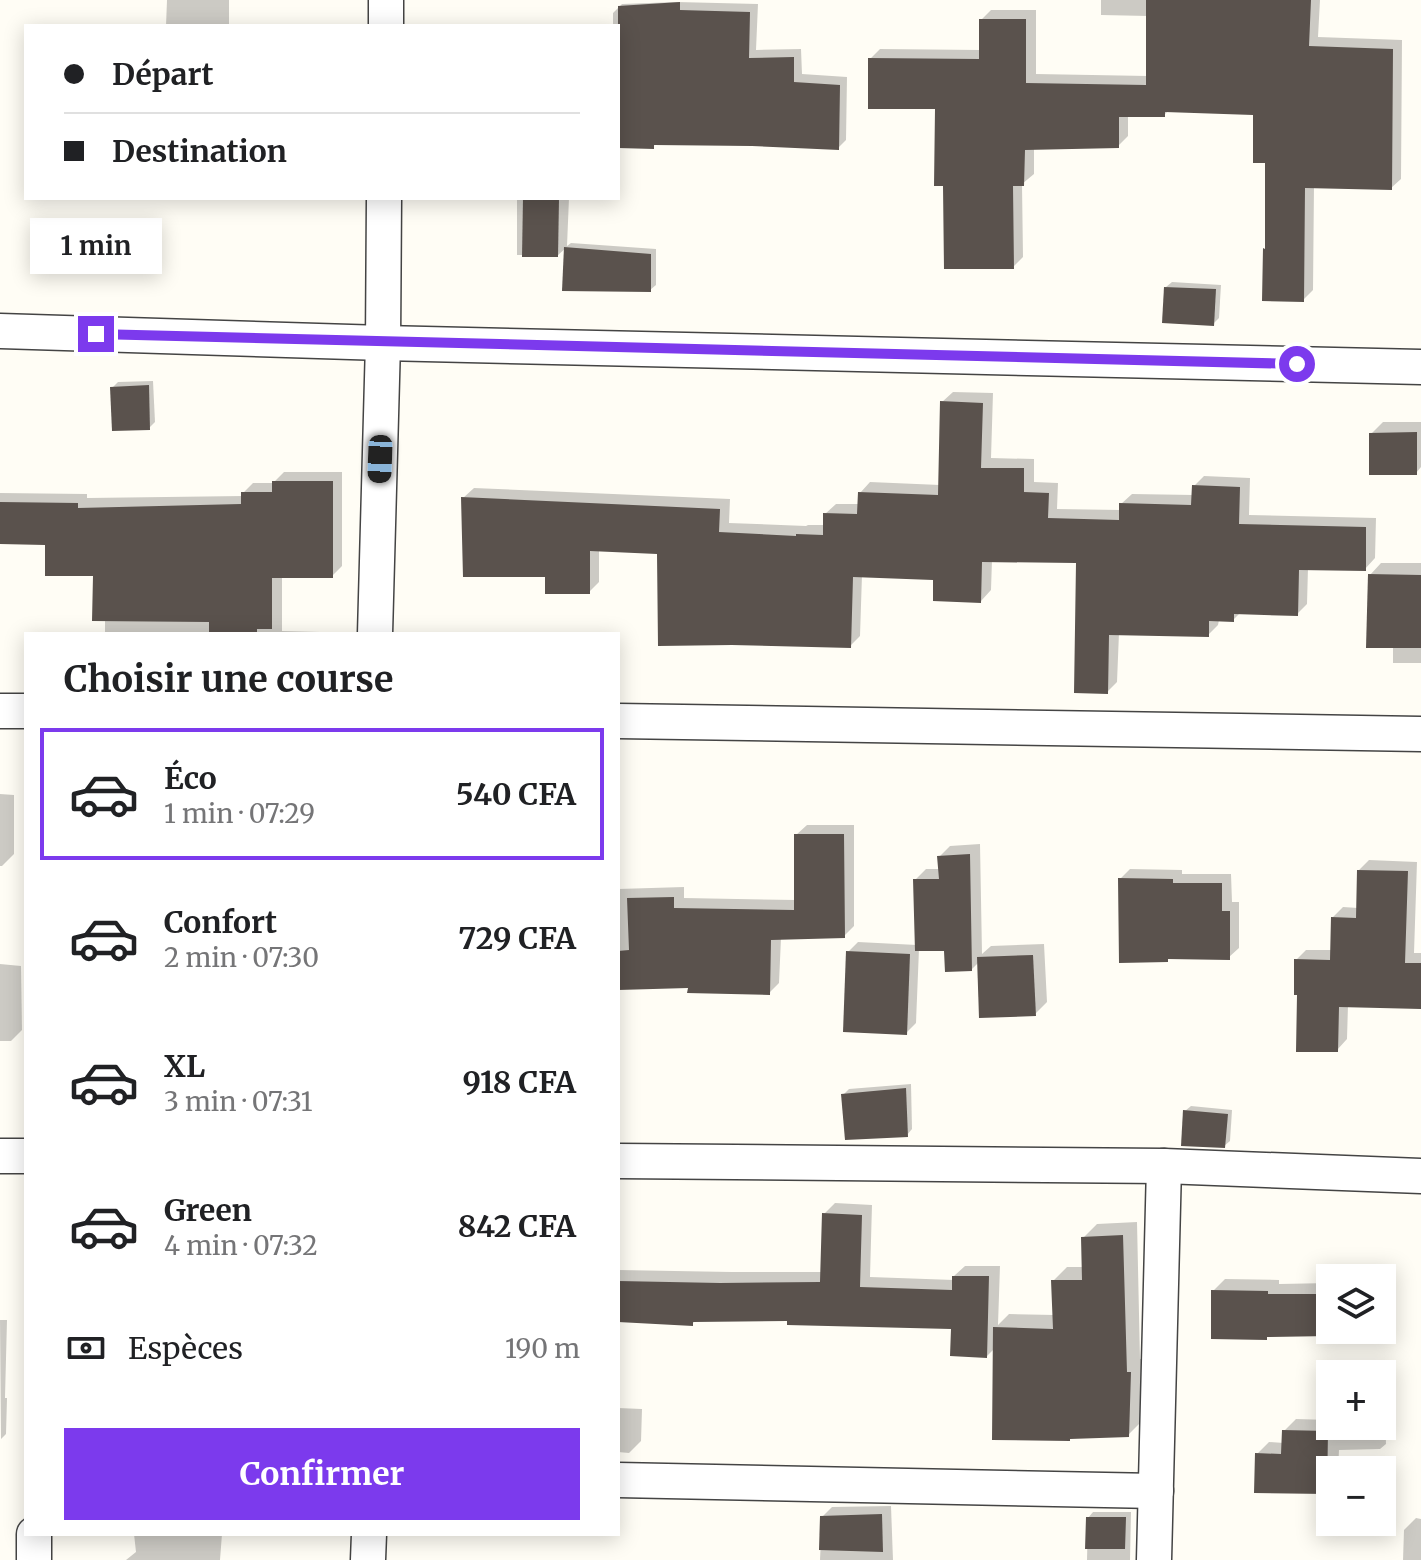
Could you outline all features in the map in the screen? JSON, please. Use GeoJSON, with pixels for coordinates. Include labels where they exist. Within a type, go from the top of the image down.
{"type":"FeatureCollection","features":[{"type":"Feature","properties":{"kind":"street"},"geometry":{"type":"LineString","coordinates":[[386,0],[386,24]]}},
{"type":"Feature","properties":{"kind":"street"},"geometry":{"type":"LineString","coordinates":[[375,632],[384,200]]}},
{"type":"Feature","properties":{"kind":"street"},"geometry":{"type":"LineString","coordinates":[[0,331],[1421,367]]}},
{"type":"Feature","properties":{"kind":"street"},"geometry":{"type":"LineString","coordinates":[[0,711],[24,711]]}},
{"type":"Feature","properties":{"kind":"street"},"geometry":{"type":"LineString","coordinates":[[620,721],[1421,734]]}},
{"type":"Feature","properties":{"kind":"street"},"geometry":{"type":"LineString","coordinates":[[0,1156],[24,1156]]}},
{"type":"Feature","properties":{"kind":"street"},"geometry":{"type":"LineString","coordinates":[[620,1161],[1164,1166],[1421,1176]]}},
{"type":"Feature","properties":{"kind":"street"},"geometry":{"type":"LineString","coordinates":[[1154,1560],[1164,1166]]}},
{"type":"Feature","properties":{"kind":"street"},"geometry":{"type":"LineString","coordinates":[[620,1480],[1156,1491]]}},
{"type":"Feature","properties":{"kind":"street"},"geometry":{"type":"LineString","coordinates":[[34,1536],[34,1560]]}},
{"type":"Feature","properties":{"kind":"street"},"geometry":{"type":"LineString","coordinates":[[368,1560],[369,1536]]}},
{"type":"Feature","properties":{"kind":"building"},"geometry":{"type":"Polygon","coordinates":[[[1146,0],[1311,0],[1309,46],[1393,49],[1392,190],[1305,188],[1304,302],[1262,301],[1265,163],[1253,163],[1253,115],[1165,112],[1165,117],[1119,117],[1119,148],[1025,150],[1024,186],[1013,186],[1014,269],[944,269],[943,186],[934,186],[935,109],[868,109],[868,58],[979,59],[979,19],[1026,19],[1026,83],[1146,85],[1146,0]]]}},
{"type":"Feature","properties":{"kind":"building"},"geometry":{"type":"Polygon","coordinates":[[[680,2],[680,10],[750,12],[749,58],[794,57],[794,82],[840,85],[839,150],[654,145],[654,149],[620,148],[618,6],[680,2]]]}},
{"type":"Feature","properties":{"kind":"building"},"geometry":{"type":"Polygon","coordinates":[[[523,200],[559,200],[558,257],[522,257],[523,200]]]}},
{"type":"Feature","properties":{"kind":"building"},"geometry":{"type":"Polygon","coordinates":[[[564,247],[651,254],[651,292],[562,291],[564,247]]]}},
{"type":"Feature","properties":{"kind":"building"},"geometry":{"type":"Polygon","coordinates":[[[1164,287],[1216,289],[1214,326],[1162,323],[1164,287]]]}},
{"type":"Feature","properties":{"kind":"building"},"geometry":{"type":"Polygon","coordinates":[[[149,385],[150,430],[112,431],[110,387],[149,385]]]}},
{"type":"Feature","properties":{"kind":"building"},"geometry":{"type":"Polygon","coordinates":[[[940,401],[983,403],[981,468],[1024,468],[1024,492],[1049,493],[1048,518],[1119,520],[1119,503],[1191,505],[1192,485],[1240,487],[1239,524],[1366,527],[1366,571],[1299,570],[1298,616],[1234,614],[1234,622],[1209,621],[1209,637],[1109,635],[1108,694],[1074,693],[1076,563],[982,562],[981,603],[933,601],[933,580],[853,577],[851,648],[658,646],[657,554],[590,551],[590,594],[545,594],[545,577],[463,577],[461,497],[720,509],[719,532],[796,536],[823,535],[823,513],[857,514],[858,492],[938,495],[940,401]]]}},
{"type":"Feature","properties":{"kind":"building"},"geometry":{"type":"Polygon","coordinates":[[[1417,432],[1417,475],[1369,475],[1369,433],[1417,432]]]}},
{"type":"Feature","properties":{"kind":"building"},"geometry":{"type":"Polygon","coordinates":[[[272,481],[333,481],[333,578],[272,578],[272,629],[257,629],[257,632],[209,632],[209,622],[92,621],[93,576],[45,576],[45,545],[0,544],[0,502],[78,503],[78,508],[241,504],[241,492],[272,492],[272,481]]]}},
{"type":"Feature","properties":{"kind":"building"},"geometry":{"type":"Polygon","coordinates":[[[1368,574],[1421,575],[1421,648],[1366,648],[1368,574]]]}},
{"type":"Feature","properties":{"kind":"building"},"geometry":{"type":"Polygon","coordinates":[[[794,834],[844,834],[845,938],[771,940],[770,995],[687,993],[688,988],[620,990],[620,951],[629,950],[627,898],[674,897],[674,908],[794,910],[794,834]]]}},
{"type":"Feature","properties":{"kind":"building"},"geometry":{"type":"Polygon","coordinates":[[[970,854],[972,971],[945,972],[944,951],[915,951],[913,879],[939,879],[937,856],[970,854]]]}},
{"type":"Feature","properties":{"kind":"building"},"geometry":{"type":"Polygon","coordinates":[[[1357,870],[1408,871],[1405,963],[1421,963],[1421,1009],[1339,1007],[1338,1052],[1296,1052],[1294,959],[1330,960],[1331,917],[1356,918],[1357,870]]]}},
{"type":"Feature","properties":{"kind":"building"},"geometry":{"type":"Polygon","coordinates":[[[1118,878],[1222,883],[1222,911],[1230,911],[1230,960],[1168,959],[1168,962],[1119,963],[1118,878]]]}},
{"type":"Feature","properties":{"kind":"building"},"geometry":{"type":"Polygon","coordinates":[[[846,951],[910,954],[907,1035],[843,1032],[846,951]]]}},
{"type":"Feature","properties":{"kind":"building"},"geometry":{"type":"Polygon","coordinates":[[[1033,955],[1036,1016],[979,1018],[977,957],[1033,955]]]}},
{"type":"Feature","properties":{"kind":"building"},"geometry":{"type":"Polygon","coordinates":[[[906,1088],[908,1137],[845,1140],[841,1094],[906,1088]]]}},
{"type":"Feature","properties":{"kind":"building"},"geometry":{"type":"Polygon","coordinates":[[[1183,1110],[1228,1114],[1225,1148],[1181,1146],[1183,1110]]]}},
{"type":"Feature","properties":{"kind":"building"},"geometry":{"type":"Polygon","coordinates":[[[822,1213],[862,1215],[860,1287],[952,1290],[952,1276],[989,1276],[987,1358],[950,1356],[951,1329],[787,1325],[787,1321],[693,1322],[693,1326],[620,1322],[620,1281],[820,1282],[822,1213]]]}},
{"type":"Feature","properties":{"kind":"building"},"geometry":{"type":"Polygon","coordinates":[[[1123,1235],[1127,1372],[1131,1372],[1129,1437],[1070,1441],[992,1440],[993,1327],[1053,1329],[1051,1280],[1082,1280],[1081,1237],[1123,1235]]]}},
{"type":"Feature","properties":{"kind":"building"},"geometry":{"type":"Polygon","coordinates":[[[1211,1290],[1316,1294],[1316,1336],[1267,1337],[1267,1340],[1211,1339],[1211,1290]]]}},
{"type":"Feature","properties":{"kind":"building"},"geometry":{"type":"Polygon","coordinates":[[[1282,1430],[1316,1431],[1316,1440],[1328,1440],[1328,1456],[1316,1456],[1316,1494],[1254,1493],[1255,1453],[1281,1454],[1282,1430]]]}},
{"type":"Feature","properties":{"kind":"building"},"geometry":{"type":"Polygon","coordinates":[[[882,1514],[883,1552],[819,1550],[820,1516],[882,1514]]]}},
{"type":"Feature","properties":{"kind":"building"},"geometry":{"type":"Polygon","coordinates":[[[1086,1517],[1126,1517],[1125,1549],[1085,1549],[1086,1517]]]}},
{"type":"Feature","properties":{"kind":"route"},"geometry":{"type":"LineString","coordinates":[[96,334],[1297,364]]}}]}
